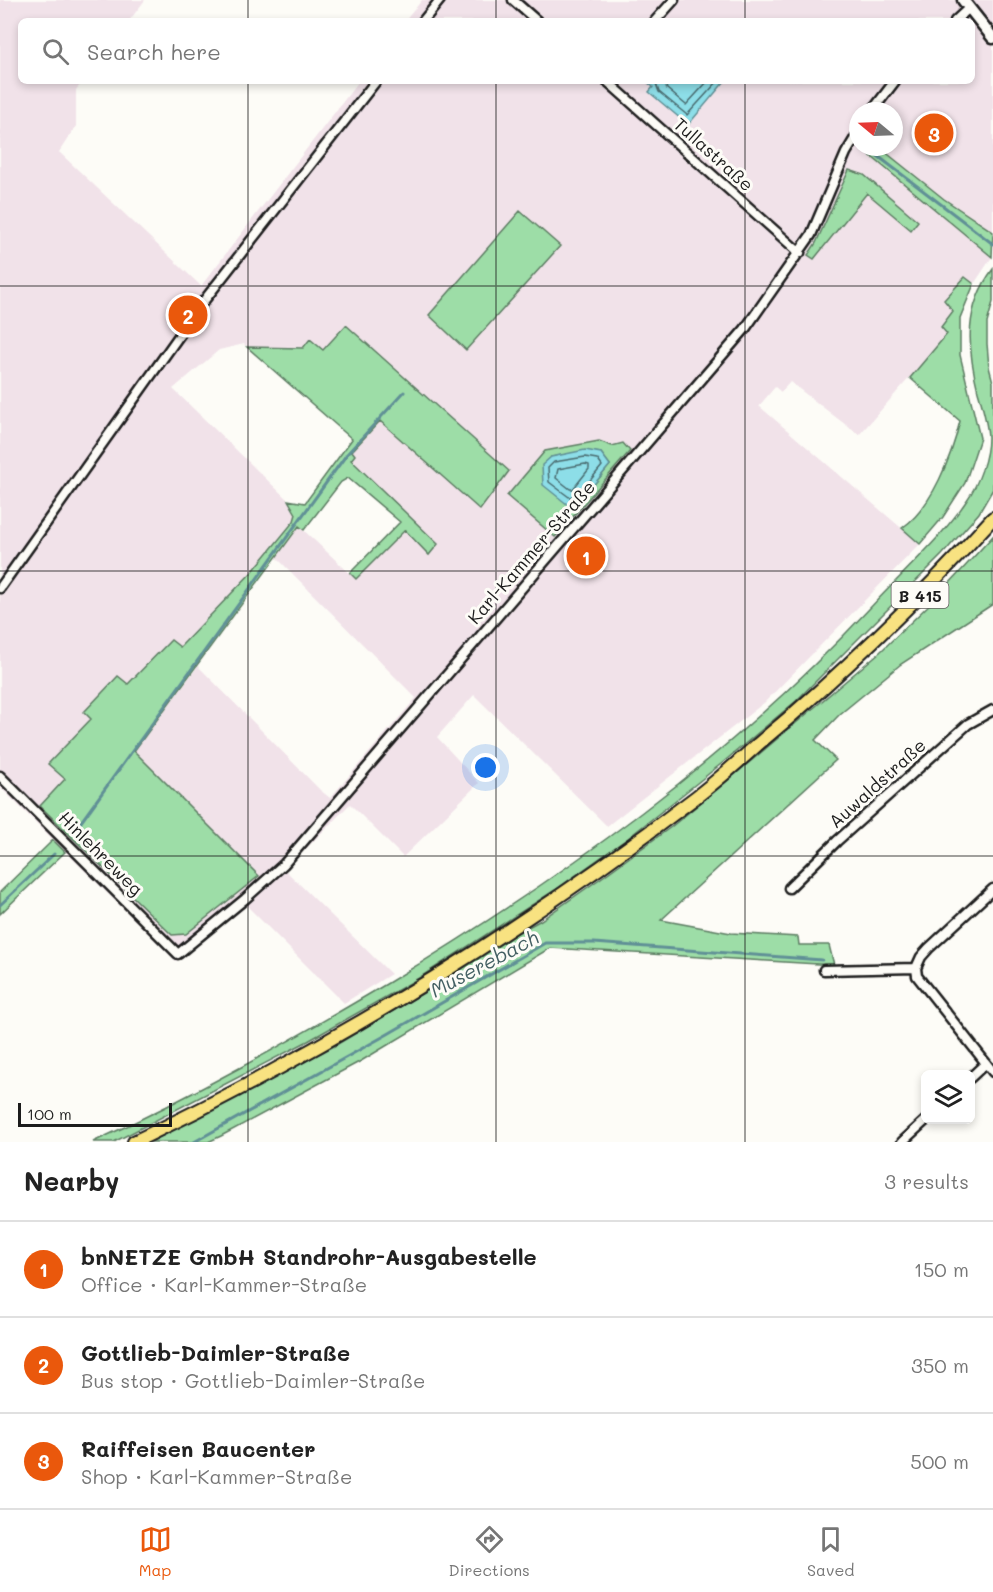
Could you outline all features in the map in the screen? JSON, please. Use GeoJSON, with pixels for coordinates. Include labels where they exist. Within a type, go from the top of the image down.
{"type":"FeatureCollection","features":[{"type":"Feature","properties":{"kind":"main road","name":"B 415"},"geometry":{"type":"LineString","coordinates":[[134,1142],[302,1055],[484,947],[573,888],[698,796],[799,710],[880,635],[993,518]]}},
{"type":"Feature","properties":{"kind":"street"},"geometry":{"type":"LineString","coordinates":[[425,18],[440,0]]}},
{"type":"Feature","properties":{"kind":"street"},"geometry":{"type":"LineString","coordinates":[[513,0],[534,18]]}},
{"type":"Feature","properties":{"kind":"street"},"geometry":{"type":"LineString","coordinates":[[658,18],[674,0]]}},
{"type":"Feature","properties":{"kind":"street"},"geometry":{"type":"LineString","coordinates":[[957,18],[966,4],[993,38]]}},
{"type":"Feature","properties":{"kind":"street"},"geometry":{"type":"LineString","coordinates":[[0,588],[203,302],[374,84]]}},
{"type":"Feature","properties":{"kind":"street","name":"Tullastraße"},"geometry":{"type":"LineString","coordinates":[[610,84],[800,253]]}},
{"type":"Feature","properties":{"kind":"street"},"geometry":{"type":"LineString","coordinates":[[879,102],[893,84]]}},
{"type":"Feature","properties":{"kind":"street","name":"Karl-Kammer-Straße"},"geometry":{"type":"LineString","coordinates":[[178,954],[284,864],[745,329],[811,235],[849,148]]}},
{"type":"Feature","properties":{"kind":"street","name":"Auwaldstraße"},"geometry":{"type":"LineString","coordinates":[[789,888],[968,724],[993,710]]}},
{"type":"Feature","properties":{"kind":"street","name":"Hinlehreweg"},"geometry":{"type":"LineString","coordinates":[[0,776],[178,954]]}},
{"type":"Feature","properties":{"kind":"street"},"geometry":{"type":"LineString","coordinates":[[993,889],[929,948],[921,957],[916,968],[917,976],[993,1072]]}},
{"type":"Feature","properties":{"kind":"street"},"geometry":{"type":"LineString","coordinates":[[824,970],[916,968]]}},
{"type":"Feature","properties":{"kind":"street"},"geometry":{"type":"LineString","coordinates":[[975,1073],[985,1064]]}},
{"type":"Feature","properties":{"kind":"street"},"geometry":{"type":"LineString","coordinates":[[902,1142],[921,1124]]}},
{"type":"Feature","properties":{"kind":"shaded area"},"geometry":{"type":"Polygon","coordinates":[[[0,0],[145,0],[131,18],[18,18],[18,84],[81,84],[76,90],[76,126],[59,152],[201,286],[357,84],[975,84],[975,18],[407,18],[422,0],[993,0],[993,232],[944,199],[890,156],[903,156],[903,102],[849,102],[849,156],[869,156],[992,257],[974,284],[965,278],[945,300],[953,311],[948,334],[859,435],[790,382],[781,392],[775,387],[759,406],[920,544],[765,702],[607,826],[474,695],[437,737],[479,783],[403,857],[350,804],[285,870],[391,974],[344,1003],[247,906],[176,961],[0,787],[0,0]],[[345,325],[323,350],[247,347],[244,344],[219,350],[173,389],[288,500],[296,514],[294,521],[253,571],[180,647],[171,640],[128,684],[118,676],[84,712],[92,719],[48,763],[65,779],[40,806],[172,935],[259,876],[134,751],[198,666],[330,798],[416,698],[276,557],[299,526],[356,579],[405,530],[429,554],[438,544],[350,459],[352,451],[380,420],[479,509],[509,471],[345,325]]]}},
{"type":"Feature","properties":{"kind":"green space"},"geometry":{"type":"Polygon","coordinates":[[[871,156],[890,156],[944,199],[993,232],[992,257],[871,156]]]}},
{"type":"Feature","properties":{"kind":"green space"},"geometry":{"type":"Polygon","coordinates":[[[849,170],[864,175],[918,221],[911,230],[867,193],[814,259],[808,255],[816,243],[849,170]]]}},
{"type":"Feature","properties":{"kind":"green space"},"geometry":{"type":"Polygon","coordinates":[[[520,211],[560,246],[466,350],[429,315],[520,211]]]}},
{"type":"Feature","properties":{"kind":"green space"},"geometry":{"type":"Polygon","coordinates":[[[993,269],[993,302],[987,323],[987,344],[993,382],[993,489],[979,513],[942,555],[796,701],[628,838],[555,890],[419,978],[308,1041],[114,1142],[93,1142],[206,1086],[279,1046],[388,983],[517,901],[642,813],[759,716],[815,664],[945,528],[967,500],[979,478],[985,461],[988,437],[974,375],[970,328],[977,298],[993,269]]]}},
{"type":"Feature","properties":{"kind":"green space"},"geometry":{"type":"Polygon","coordinates":[[[965,277],[974,284],[960,318],[960,355],[980,438],[965,483],[943,517],[920,544],[902,528],[923,508],[939,480],[952,449],[960,421],[910,378],[947,334],[941,327],[953,311],[944,300],[965,277]]]}},
{"type":"Feature","properties":{"kind":"green space"},"geometry":{"type":"Polygon","coordinates":[[[346,325],[509,471],[480,510],[380,421],[352,451],[355,455],[351,460],[438,544],[429,555],[405,530],[356,579],[350,573],[400,522],[348,478],[341,482],[304,530],[299,526],[134,751],[259,876],[186,934],[172,935],[40,806],[65,779],[48,764],[91,719],[84,712],[118,676],[128,684],[171,640],[180,647],[253,571],[294,521],[296,514],[288,500],[305,503],[352,439],[247,347],[303,348],[310,339],[323,350],[346,325]]]}},
{"type":"Feature","properties":{"kind":"green space"},"geometry":{"type":"Polygon","coordinates":[[[599,441],[612,446],[623,443],[630,451],[555,537],[507,496],[545,451],[599,441]],[[585,451],[551,457],[581,500],[610,465],[601,453],[585,451]]]}},
{"type":"Feature","properties":{"kind":"green space"},"geometry":{"type":"Polygon","coordinates":[[[993,536],[993,604],[901,664],[840,714],[815,740],[836,760],[661,920],[731,933],[798,937],[799,945],[829,945],[834,965],[550,948],[361,1061],[221,1136],[208,1142],[150,1142],[336,1045],[541,920],[601,878],[671,827],[880,652],[936,598],[993,536]]]}},
{"type":"Feature","properties":{"kind":"green space"},"geometry":{"type":"Polygon","coordinates":[[[53,840],[65,852],[0,914],[0,892],[53,840]]]}},
{"type":"Feature","properties":{"kind":"water"},"geometry":{"type":"Polygon","coordinates":[[[650,84],[722,84],[688,125],[649,92],[653,87],[650,84]]]}},
{"type":"Feature","properties":{"kind":"water"},"geometry":{"type":"Polygon","coordinates":[[[585,450],[601,453],[610,465],[581,500],[568,505],[543,485],[542,465],[551,457],[585,450]]]}},
{"type":"Feature","properties":{"kind":"waterway"},"geometry":{"type":"LineString","coordinates":[[878,156],[993,244]]}},
{"type":"Feature","properties":{"kind":"waterway"},"geometry":{"type":"LineString","coordinates":[[73,833],[347,454],[404,392]]}},
{"type":"Feature","properties":{"kind":"waterway"},"geometry":{"type":"LineString","coordinates":[[0,905],[54,854]]}},
{"type":"Feature","properties":{"kind":"waterway","name":"Muserebach"},"geometry":{"type":"LineString","coordinates":[[194,1142],[545,943],[594,943],[822,960]]}},
{"type":"Feature","properties":{"kind":"place","name":"Raiffeisen Baucenter"},"geometry":{"type":"Point","coordinates":[934,133]}},
{"type":"Feature","properties":{"kind":"place","name":"Gottlieb-Daimler-Straße"},"geometry":{"type":"Point","coordinates":[188,315]}},
{"type":"Feature","properties":{"kind":"place","name":"bnNETZE GmbH Standrohr-Ausgabestelle"},"geometry":{"type":"Point","coordinates":[586,556]}}]}
